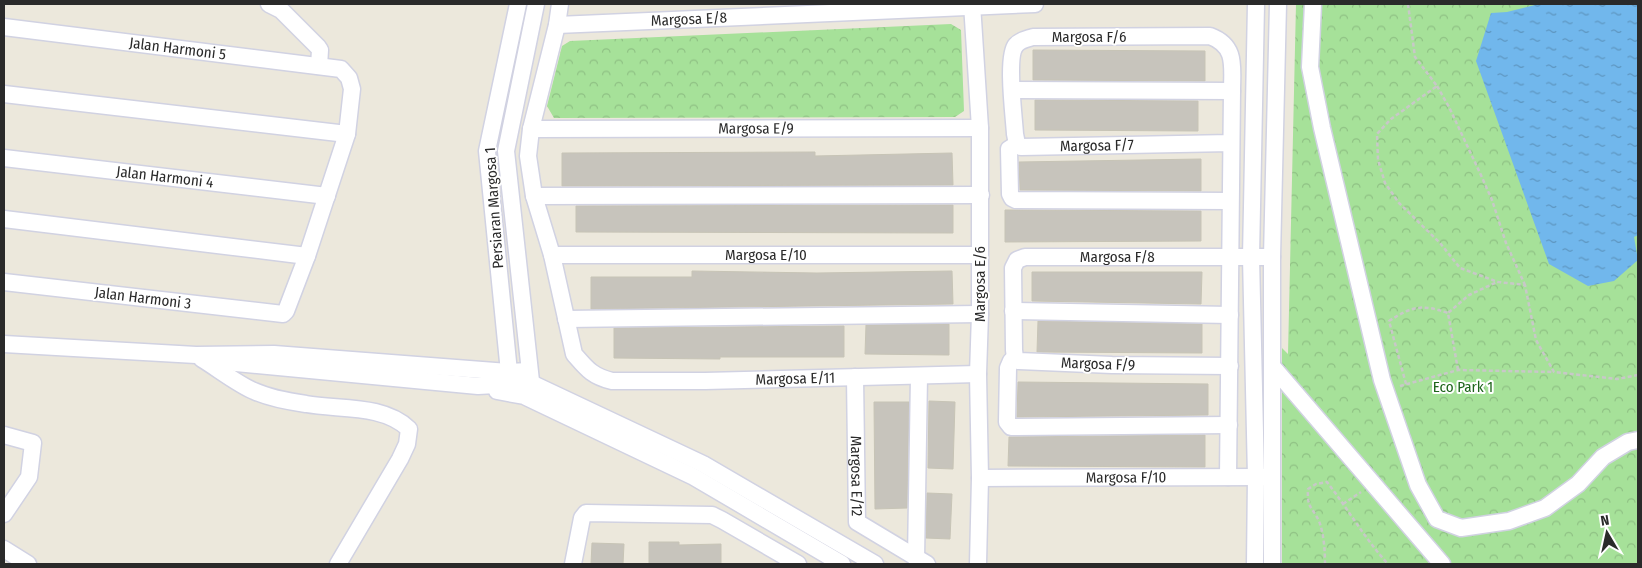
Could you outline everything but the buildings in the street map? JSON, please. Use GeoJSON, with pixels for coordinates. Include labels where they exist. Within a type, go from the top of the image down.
{"type":"FeatureCollection","features":[{"type":"Feature","properties":{"kind":"street"},"geometry":{"type":"LineString","coordinates":[[269,4],[281,10],[320,50],[319,66]]}},
{"type":"Feature","properties":{"kind":"street","name":"Persiaran Margosa 1"},"geometry":{"type":"LineString","coordinates":[[508,371],[487,151],[518,4]]}},
{"type":"Feature","properties":{"kind":"street","name":"Persiaran Margosa 1"},"geometry":{"type":"LineString","coordinates":[[528,383],[506,151],[536,4]]}},
{"type":"Feature","properties":{"kind":"street"},"geometry":{"type":"LineString","coordinates":[[560,4],[531,129],[528,156],[534,196],[552,255],[566,319],[980,314]]}},
{"type":"Feature","properties":{"kind":"street","name":"Margosa E/8"},"geometry":{"type":"LineString","coordinates":[[556,25],[972,5],[1035,4]]}},
{"type":"Feature","properties":{"kind":"street"},"geometry":{"type":"LineString","coordinates":[[1256,4],[1251,257],[1264,477],[1272,564]]}},
{"type":"Feature","properties":{"kind":"street"},"geometry":{"type":"LineString","coordinates":[[1255,564],[1264,477],[1272,366],[1272,257],[1278,4]]}},
{"type":"Feature","properties":{"kind":"street"},"geometry":{"type":"LineString","coordinates":[[1313,4],[1310,67],[1347,238],[1386,392],[1418,485],[1437,519],[1461,528],[1509,521],[1545,508],[1578,484],[1603,457],[1628,442],[1638,440]]}},
{"type":"Feature","properties":{"kind":"street","name":"Margosa E/6"},"geometry":{"type":"LineString","coordinates":[[972,5],[980,128],[981,195],[978,374],[980,478],[978,564]]}},
{"type":"Feature","properties":{"kind":"street","name":"Jalan Harmoni 5"},"geometry":{"type":"LineString","coordinates":[[4,27],[341,69],[349,78],[352,88],[347,134]]}},
{"type":"Feature","properties":{"kind":"street","name":"Margosa F/6"},"geometry":{"type":"LineString","coordinates":[[1012,90],[1010,58],[1015,46],[1021,40],[1033,37],[1210,36],[1227,46],[1232,56],[1232,91]]}},
{"type":"Feature","properties":{"kind":"street"},"geometry":{"type":"LineString","coordinates":[[505,67],[543,77]]}},
{"type":"Feature","properties":{"kind":"street"},"geometry":{"type":"LineString","coordinates":[[1228,477],[1232,91],[1012,90],[1017,144],[1009,149],[1010,194],[1012,198],[1016,200],[1230,201]]}},
{"type":"Feature","properties":{"kind":"street"},"geometry":{"type":"LineString","coordinates":[[4,94],[347,134],[307,256],[4,219]]}},
{"type":"Feature","properties":{"kind":"street","name":"Margosa E/9"},"geometry":{"type":"LineString","coordinates":[[531,129],[980,128]]}},
{"type":"Feature","properties":{"kind":"street","name":"Margosa F/7"},"geometry":{"type":"LineString","coordinates":[[1017,144],[1026,147],[1231,143]]}},
{"type":"Feature","properties":{"kind":"street","name":"Jalan Harmoni 4"},"geometry":{"type":"LineString","coordinates":[[4,158],[327,196]]}},
{"type":"Feature","properties":{"kind":"street"},"geometry":{"type":"LineString","coordinates":[[534,196],[981,195]]}},
{"type":"Feature","properties":{"kind":"street","name":"Margosa E/10"},"geometry":{"type":"LineString","coordinates":[[552,255],[979,255]]}},
{"type":"Feature","properties":{"kind":"street","name":"Jalan Harmoni 3"},"geometry":{"type":"LineString","coordinates":[[4,282],[283,314],[286,311],[307,256]]}},
{"type":"Feature","properties":{"kind":"street","name":"Margosa F/8"},"geometry":{"type":"LineString","coordinates":[[1012,311],[1013,268],[1017,260],[1025,257],[1272,257]]}},
{"type":"Feature","properties":{"kind":"street"},"geometry":{"type":"LineString","coordinates":[[1229,425],[1010,427],[1007,422],[1008,368],[1011,361],[1015,358],[1012,311],[1230,315]]}},
{"type":"Feature","properties":{"kind":"street","name":"Margosa E/11"},"geometry":{"type":"LineString","coordinates":[[566,319],[574,354],[598,378],[612,380],[705,381],[978,374]]}},
{"type":"Feature","properties":{"kind":"street"},"geometry":{"type":"LineString","coordinates":[[4,344],[202,355],[274,354],[485,370],[502,364],[508,371],[528,383],[694,476],[842,564]]}},
{"type":"Feature","properties":{"kind":"street"},"geometry":{"type":"LineString","coordinates":[[202,355],[236,363],[478,386],[528,383],[703,464],[875,564]]}},
{"type":"Feature","properties":{"kind":"street"},"geometry":{"type":"LineString","coordinates":[[202,355],[254,391],[307,404],[353,409],[383,415],[400,420],[409,429],[407,444],[400,460],[338,564]]}},
{"type":"Feature","properties":{"kind":"street","name":"Margosa F/9"},"geometry":{"type":"LineString","coordinates":[[1015,358],[1024,362],[1230,366]]}},
{"type":"Feature","properties":{"kind":"street"},"geometry":{"type":"LineString","coordinates":[[1272,366],[1442,564]]}},
{"type":"Feature","properties":{"kind":"street"},"geometry":{"type":"LineString","coordinates":[[478,386],[508,371]]}},
{"type":"Feature","properties":{"kind":"street"},"geometry":{"type":"LineString","coordinates":[[919,376],[922,562]]}},
{"type":"Feature","properties":{"kind":"street","name":"Margosa E/12"},"geometry":{"type":"LineString","coordinates":[[856,377],[857,522],[922,562]]}},
{"type":"Feature","properties":{"kind":"street"},"geometry":{"type":"LineString","coordinates":[[4,435],[33,443],[29,477],[4,514]]}},
{"type":"Feature","properties":{"kind":"street","name":"Margosa F/10"},"geometry":{"type":"LineString","coordinates":[[980,478],[1264,477]]}},
{"type":"Feature","properties":{"kind":"street"},"geometry":{"type":"LineString","coordinates":[[572,564],[582,518],[586,513],[712,515],[798,564]]}},
{"type":"Feature","properties":{"kind":"street"},"geometry":{"type":"LineString","coordinates":[[4,549],[28,564]]}},
{"type":"Feature","properties":{"kind":"path"},"geometry":{"type":"LineString","coordinates":[[1408,4],[1408,19],[1415,57],[1437,86],[1449,107],[1492,200],[1506,244],[1525,285],[1536,340],[1554,372]]}},
{"type":"Feature","properties":{"kind":"path"},"geometry":{"type":"LineString","coordinates":[[1437,86],[1391,119],[1377,134],[1378,160],[1385,183],[1399,203],[1440,243],[1460,268],[1498,282],[1525,285]]}},
{"type":"Feature","properties":{"kind":"path"},"geometry":{"type":"LineString","coordinates":[[1448,314],[1469,295],[1498,282]]}},
{"type":"Feature","properties":{"kind":"path"},"geometry":{"type":"LineString","coordinates":[[1406,384],[1389,321],[1406,310],[1430,307],[1448,314]]}},
{"type":"Feature","properties":{"kind":"path"},"geometry":{"type":"LineString","coordinates":[[1448,314],[1458,370]]}},
{"type":"Feature","properties":{"kind":"path"},"geometry":{"type":"LineString","coordinates":[[1386,392],[1406,384],[1458,370],[1554,372],[1617,379],[1638,375]]}},
{"type":"Feature","properties":{"kind":"path"},"geometry":{"type":"LineString","coordinates":[[1325,564],[1325,551],[1319,522],[1307,502],[1308,489],[1316,484],[1327,482],[1344,504],[1369,543],[1388,564]]}},
{"type":"Feature","properties":{"kind":"path"},"geometry":{"type":"LineString","coordinates":[[1344,504],[1373,484]]}},
{"type":"Feature","properties":{"kind":"green space","name":"Eco Park 1"},"geometry":{"type":"Polygon","coordinates":[[[1296,4],[1638,4],[1638,564],[1282,564],[1282,348],[1288,354],[1296,4]]]}},
{"type":"Feature","properties":{"kind":"green space"},"geometry":{"type":"Polygon","coordinates":[[[951,24],[961,30],[964,111],[955,117],[554,118],[547,106],[562,46],[570,41],[951,24]]]}},
{"type":"Feature","properties":{"kind":"water"},"geometry":{"type":"Polygon","coordinates":[[[1539,4],[1638,4],[1638,235],[1634,237],[1638,260],[1614,281],[1588,286],[1549,264],[1476,61],[1491,13],[1507,12],[1539,4]]]}}]}
